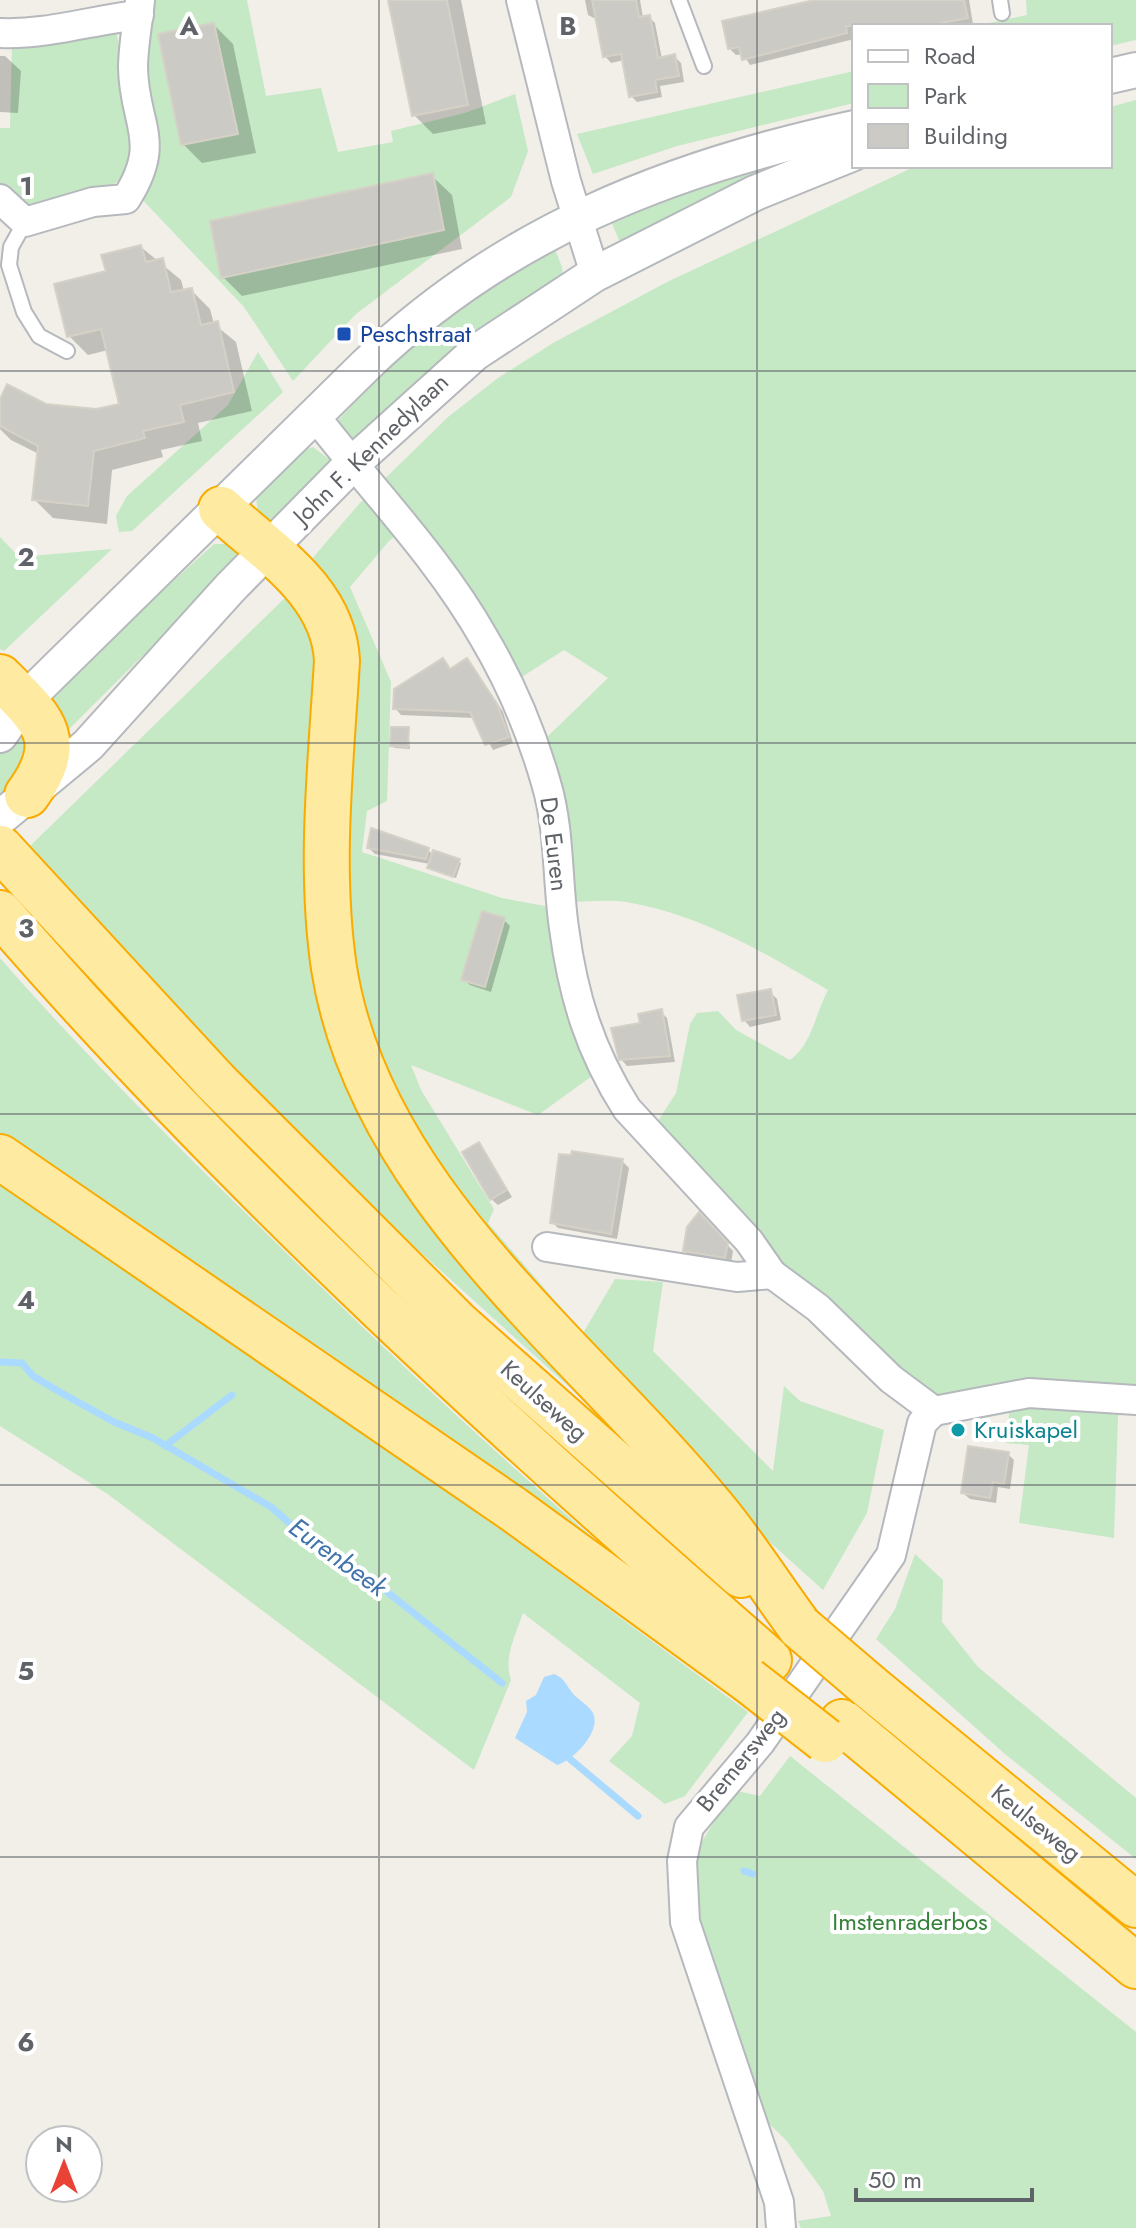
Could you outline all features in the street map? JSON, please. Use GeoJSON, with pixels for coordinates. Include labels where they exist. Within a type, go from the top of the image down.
{"type":"FeatureCollection","features":[{"type":"Feature","properties":{"kind":"highway"},"geometry":{"type":"LineString","coordinates":[[221,509],[312,592],[334,633],[337,661],[328,903],[333,955],[359,1059],[383,1116],[415,1166],[475,1244],[715,1510],[800,1627]]}},
{"type":"Feature","properties":{"kind":"highway"},"geometry":{"type":"LineString","coordinates":[[8,705],[44,727],[48,753],[41,776],[14,806]]}},
{"type":"Feature","properties":{"kind":"highway","name":"Keulseweg"},"geometry":{"type":"LineString","coordinates":[[0,848],[15,908],[163,1091],[281,1212],[759,1670],[833,1731],[891,1765],[1136,1966]]}},
{"type":"Feature","properties":{"kind":"highway","name":"Keulseweg"},"geometry":{"type":"LineString","coordinates":[[15,908],[216,1082],[458,1324],[800,1627],[1136,1905]]}},
{"type":"Feature","properties":{"kind":"highway"},"geometry":{"type":"LineString","coordinates":[[0,1157],[513,1509],[759,1670]]}},
{"type":"Feature","properties":{"kind":"street"},"geometry":{"type":"LineString","coordinates":[[521,0],[577,217],[595,274]]}},
{"type":"Feature","properties":{"kind":"street"},"geometry":{"type":"LineString","coordinates":[[0,33],[53,32],[140,8],[133,69],[146,153],[140,177],[126,199],[93,202],[25,222],[0,199]]}},
{"type":"Feature","properties":{"kind":"street"},"geometry":{"type":"LineString","coordinates":[[1112,76],[1136,70]]}},
{"type":"Feature","properties":{"kind":"street"},"geometry":{"type":"LineString","coordinates":[[8,705],[221,509],[391,342],[480,271],[577,217],[679,175],[852,129]]}},
{"type":"Feature","properties":{"kind":"street","name":"John F. Kennedylaan"},"geometry":{"type":"LineString","coordinates":[[14,806],[88,745],[352,464],[475,353],[595,274],[755,193],[852,154]]}},
{"type":"Feature","properties":{"kind":"street","name":"De Euren"},"geometry":{"type":"LineString","coordinates":[[315,416],[426,553],[484,638],[532,740],[547,787],[564,927],[577,996],[587,1034],[602,1068],[627,1109],[749,1241],[772,1274],[818,1308],[891,1379],[934,1411]]}},
{"type":"Feature","properties":{"kind":"street"},"geometry":{"type":"LineString","coordinates":[[547,1247],[737,1277],[772,1274]]}},
{"type":"Feature","properties":{"kind":"street"},"geometry":{"type":"LineString","coordinates":[[934,1411],[1029,1393],[1136,1400]]}},
{"type":"Feature","properties":{"kind":"street","name":"Bremersweg"},"geometry":{"type":"LineString","coordinates":[[781,2228],[779,2202],[685,1922],[681,1883],[685,1840],[695,1816],[760,1743],[891,1555],[922,1423],[934,1411]]}},
{"type":"Feature","properties":{"kind":"lane"},"geometry":{"type":"LineString","coordinates":[[679,0],[704,66]]}},
{"type":"Feature","properties":{"kind":"lane"},"geometry":{"type":"LineString","coordinates":[[25,222],[11,247],[9,265],[24,312],[39,336],[67,351]]}},
{"type":"Feature","properties":{"kind":"green space"},"geometry":{"type":"Polygon","coordinates":[[[148,0],[247,0],[266,96],[321,88],[338,152],[393,142],[391,131],[465,113],[515,94],[528,151],[511,197],[356,314],[293,381],[244,307],[138,195],[134,25],[148,0]]]}},
{"type":"Feature","properties":{"kind":"green space"},"geometry":{"type":"Polygon","coordinates":[[[1026,0],[1136,0],[1136,40],[1112,46],[1112,24],[984,24],[1027,15],[1026,0]]]}},
{"type":"Feature","properties":{"kind":"green space"},"geometry":{"type":"Polygon","coordinates":[[[115,28],[123,62],[132,133],[126,171],[117,182],[95,192],[21,206],[0,190],[0,128],[10,128],[12,43],[115,28]]]}},
{"type":"Feature","properties":{"kind":"green space"},"geometry":{"type":"Polygon","coordinates":[[[852,71],[852,103],[677,146],[593,174],[577,134],[852,71]]]}},
{"type":"Feature","properties":{"kind":"green space"},"geometry":{"type":"Polygon","coordinates":[[[1136,100],[1136,1408],[1124,1407],[1118,1417],[1114,1538],[1019,1523],[1029,1445],[1006,1443],[1009,1413],[980,1419],[974,1395],[939,1401],[899,1378],[649,1135],[676,1093],[690,1024],[697,1013],[718,1011],[736,1030],[790,1060],[808,1038],[828,990],[756,949],[680,916],[626,902],[565,902],[545,739],[608,678],[564,650],[517,680],[409,524],[389,541],[350,587],[391,682],[387,801],[367,811],[362,852],[502,898],[550,907],[572,1024],[592,1076],[538,1115],[411,1065],[421,1090],[494,1209],[488,1223],[583,1333],[615,1279],[663,1282],[653,1351],[773,1471],[784,1386],[800,1401],[884,1430],[867,1513],[823,1590],[722,1499],[581,1348],[401,1119],[348,967],[340,834],[304,568],[359,504],[448,417],[498,378],[553,343],[669,281],[912,168],[1112,168],[1112,106],[1136,100]]]}},
{"type":"Feature","properties":{"kind":"green space"},"geometry":{"type":"Polygon","coordinates":[[[778,162],[779,167],[629,240],[619,240],[610,219],[661,192],[778,162]]]}},
{"type":"Feature","properties":{"kind":"green space"},"geometry":{"type":"Polygon","coordinates":[[[554,247],[562,267],[564,284],[523,306],[465,345],[409,388],[374,424],[358,435],[349,439],[334,425],[384,373],[436,326],[492,284],[554,247]]]}},
{"type":"Feature","properties":{"kind":"green space"},"geometry":{"type":"Polygon","coordinates":[[[258,352],[283,392],[132,531],[119,532],[116,516],[127,496],[228,405],[258,352]]]}},
{"type":"Feature","properties":{"kind":"green space"},"geometry":{"type":"Polygon","coordinates":[[[313,447],[330,460],[327,468],[276,522],[265,523],[258,517],[256,496],[303,450],[313,447]]]}},
{"type":"Feature","properties":{"kind":"green space"},"geometry":{"type":"Polygon","coordinates":[[[0,537],[19,557],[112,549],[4,651],[0,649],[0,537]]]}},
{"type":"Feature","properties":{"kind":"green space"},"geometry":{"type":"Polygon","coordinates":[[[214,544],[233,544],[238,550],[230,569],[69,729],[41,701],[214,544]]]}},
{"type":"Feature","properties":{"kind":"green space"},"geometry":{"type":"Polygon","coordinates":[[[291,592],[318,634],[355,1076],[683,1490],[375,1211],[207,1043],[30,846],[291,592]]]}},
{"type":"Feature","properties":{"kind":"green space"},"geometry":{"type":"Polygon","coordinates":[[[16,726],[36,742],[0,801],[0,748],[16,726]]]}},
{"type":"Feature","properties":{"kind":"green space"},"geometry":{"type":"Polygon","coordinates":[[[0,958],[126,1094],[351,1316],[447,1407],[644,1582],[0,1147],[0,958]]]}},
{"type":"Feature","properties":{"kind":"green space"},"geometry":{"type":"Polygon","coordinates":[[[0,1181],[377,1438],[748,1712],[685,1796],[665,1804],[609,1761],[632,1736],[640,1703],[523,1613],[509,1655],[511,1680],[474,1770],[109,1495],[0,1426],[0,1181]]]}},
{"type":"Feature","properties":{"kind":"green space"},"geometry":{"type":"Polygon","coordinates":[[[915,1554],[943,1580],[942,1622],[978,1667],[1136,1798],[1136,1859],[1005,1754],[876,1639],[895,1609],[915,1554]]]}},
{"type":"Feature","properties":{"kind":"green space","name":"Imstenraderbos"},"geometry":{"type":"Polygon","coordinates":[[[790,1756],[1136,2032],[1136,2228],[801,2228],[798,2221],[831,2216],[823,2191],[786,2140],[761,2116],[695,1932],[691,1860],[721,1810],[737,1791],[760,1796],[790,1756]]]}},
{"type":"Feature","properties":{"kind":"water"},"geometry":{"type":"Polygon","coordinates":[[[554,1674],[591,1710],[595,1720],[584,1744],[571,1758],[557,1765],[515,1738],[527,1712],[526,1701],[536,1695],[544,1677],[554,1674]]]}},
{"type":"Feature","properties":{"kind":"building"},"geometry":{"type":"Polygon","coordinates":[[[388,0],[447,0],[468,105],[412,116],[388,0]]]}},
{"type":"Feature","properties":{"kind":"building"},"geometry":{"type":"Polygon","coordinates":[[[592,0],[636,0],[639,17],[650,15],[658,58],[675,54],[679,76],[655,80],[657,92],[629,97],[621,54],[603,57],[592,0]]]}},
{"type":"Feature","properties":{"kind":"building"},"geometry":{"type":"Polygon","coordinates":[[[814,0],[964,0],[968,18],[936,24],[852,24],[846,26],[847,33],[742,60],[739,47],[728,49],[722,21],[814,0]]]}},
{"type":"Feature","properties":{"kind":"building"},"geometry":{"type":"Polygon","coordinates":[[[214,23],[238,134],[181,145],[158,34],[214,23]]]}},
{"type":"Feature","properties":{"kind":"building"},"geometry":{"type":"Polygon","coordinates":[[[433,173],[444,230],[221,278],[210,221],[433,173]]]}},
{"type":"Feature","properties":{"kind":"building"},"geometry":{"type":"Polygon","coordinates":[[[141,245],[146,262],[163,258],[171,292],[192,288],[201,325],[218,321],[234,392],[180,405],[184,422],[143,431],[145,438],[94,451],[88,506],[32,500],[38,446],[0,426],[0,399],[7,384],[46,404],[96,409],[119,404],[101,329],[67,337],[54,284],[106,271],[101,255],[141,245]]]}},
{"type":"Feature","properties":{"kind":"building"},"geometry":{"type":"Polygon","coordinates":[[[443,658],[450,669],[467,658],[497,704],[509,737],[485,745],[470,712],[393,709],[394,689],[443,658]]]}},
{"type":"Feature","properties":{"kind":"building"},"geometry":{"type":"Polygon","coordinates":[[[391,727],[409,727],[408,747],[390,746],[391,727]]]}},
{"type":"Feature","properties":{"kind":"building"},"geometry":{"type":"Polygon","coordinates":[[[371,828],[429,848],[426,859],[367,848],[371,828]]]}},
{"type":"Feature","properties":{"kind":"building"},"geometry":{"type":"Polygon","coordinates":[[[433,850],[460,859],[453,877],[427,868],[433,850]]]}},
{"type":"Feature","properties":{"kind":"building"},"geometry":{"type":"Polygon","coordinates":[[[482,911],[505,918],[485,987],[461,980],[482,911]]]}},
{"type":"Feature","properties":{"kind":"building"},"geometry":{"type":"Polygon","coordinates":[[[771,989],[776,1015],[742,1021],[737,995],[771,989]]]}},
{"type":"Feature","properties":{"kind":"building"},"geometry":{"type":"Polygon","coordinates":[[[662,1009],[670,1056],[619,1060],[611,1028],[640,1023],[638,1014],[662,1009]]]}},
{"type":"Feature","properties":{"kind":"building"},"geometry":{"type":"Polygon","coordinates":[[[479,1142],[507,1190],[490,1200],[462,1152],[479,1142]]]}},
{"type":"Feature","properties":{"kind":"building"},"geometry":{"type":"Polygon","coordinates":[[[572,1151],[623,1159],[611,1234],[550,1223],[559,1154],[571,1155],[572,1151]]]}},
{"type":"Feature","properties":{"kind":"building"},"geometry":{"type":"Polygon","coordinates":[[[699,1212],[728,1243],[725,1258],[683,1251],[687,1227],[699,1212]]]}},
{"type":"Feature","properties":{"kind":"building"},"geometry":{"type":"Polygon","coordinates":[[[968,1446],[1009,1452],[1004,1484],[993,1482],[990,1498],[961,1493],[968,1446]]]}},
{"type":"Feature","properties":{"kind":"waterway","name":"Eurenbeek"},"geometry":{"type":"LineString","coordinates":[[0,1362],[22,1363],[33,1376],[58,1391],[114,1422],[153,1438],[271,1507],[303,1535],[343,1557],[502,1683]]}},
{"type":"Feature","properties":{"kind":"waterway","name":"Eurenbeek"},"geometry":{"type":"LineString","coordinates":[[165,1446],[232,1395]]}},
{"type":"Feature","properties":{"kind":"waterway","name":"Eurenbeek"},"geometry":{"type":"LineString","coordinates":[[566,1751],[570,1759],[638,1816]]}},
{"type":"Feature","properties":{"kind":"waterway","name":"Eurenbeek"},"geometry":{"type":"LineString","coordinates":[[744,1871],[753,1874]]}},
{"type":"Feature","properties":{"kind":"place","name":"Peschstraat"},"geometry":{"type":"Point","coordinates":[344,334]}},
{"type":"Feature","properties":{"kind":"place","name":"Kruiskapel"},"geometry":{"type":"Point","coordinates":[958,1430]}}]}
